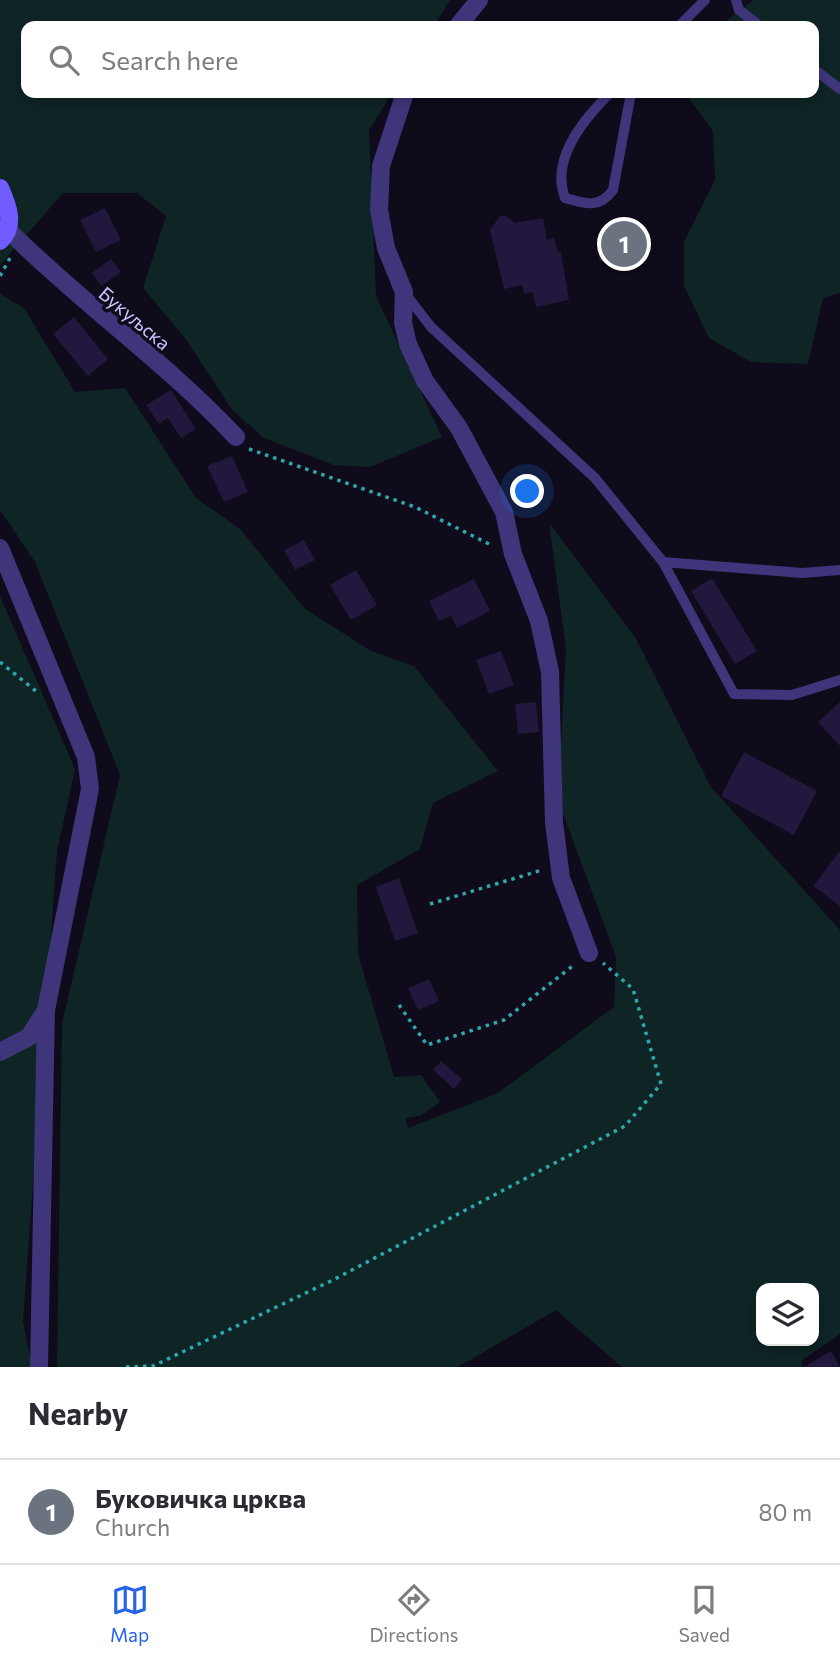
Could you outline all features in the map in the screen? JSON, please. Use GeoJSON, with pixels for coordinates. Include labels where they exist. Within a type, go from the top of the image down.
{"type":"FeatureCollection","features":[{"type":"Feature","properties":{"kind":"main road","name":"Букуљска"},"geometry":{"type":"LineString","coordinates":[[0,188],[8,209],[4,235]]}},
{"type":"Feature","properties":{"kind":"street"},"geometry":{"type":"LineString","coordinates":[[462,21],[479,0]]}},
{"type":"Feature","properties":{"kind":"street"},"geometry":{"type":"LineString","coordinates":[[403,98],[381,166],[379,210],[386,248],[404,292],[403,323],[408,344],[425,381],[459,428],[505,512],[513,554],[540,621],[550,672],[554,822],[559,865],[561,878],[589,953]]}},
{"type":"Feature","properties":{"kind":"street","name":"Букуљска"},"geometry":{"type":"LineString","coordinates":[[4,235],[205,405],[236,437]]}},
{"type":"Feature","properties":{"kind":"street"},"geometry":{"type":"LineString","coordinates":[[0,548],[86,757],[90,789],[46,1010],[39,1367]]}},
{"type":"Feature","properties":{"kind":"street"},"geometry":{"type":"LineString","coordinates":[[0,1052],[29,1037],[46,1010]]}},
{"type":"Feature","properties":{"kind":"lane"},"geometry":{"type":"LineString","coordinates":[[684,21],[705,0]]}},
{"type":"Feature","properties":{"kind":"lane"},"geometry":{"type":"LineString","coordinates":[[736,0],[739,10],[753,21]]}},
{"type":"Feature","properties":{"kind":"lane"},"geometry":{"type":"LineString","coordinates":[[819,73],[840,89]]}},
{"type":"Feature","properties":{"kind":"lane"},"geometry":{"type":"LineString","coordinates":[[605,98],[570,143],[560,186],[565,198],[596,205],[606,200],[613,190],[630,98]]}},
{"type":"Feature","properties":{"kind":"lane"},"geometry":{"type":"LineString","coordinates":[[404,292],[431,327],[595,478],[663,562],[734,694],[792,695],[840,680]]}},
{"type":"Feature","properties":{"kind":"lane"},"geometry":{"type":"LineString","coordinates":[[663,562],[802,573],[840,570]]}},
{"type":"Feature","properties":{"kind":"path"},"geometry":{"type":"LineString","coordinates":[[236,437],[249,449],[415,507],[513,554]]}},
{"type":"Feature","properties":{"kind":"path"},"geometry":{"type":"LineString","coordinates":[[0,662],[69,715]]}},
{"type":"Feature","properties":{"kind":"path"},"geometry":{"type":"LineString","coordinates":[[430,905],[559,865]]}},
{"type":"Feature","properties":{"kind":"path"},"geometry":{"type":"LineString","coordinates":[[126,1367],[153,1366],[333,1280],[625,1126],[661,1083],[633,989],[589,953],[504,1020],[427,1045],[399,1005]]}},
{"type":"Feature","properties":{"kind":"green space"},"geometry":{"type":"Polygon","coordinates":[[[0,0],[450,0],[437,21],[21,21],[21,98],[389,98],[369,130],[376,296],[442,437],[370,467],[334,465],[264,438],[233,411],[185,338],[143,288],[166,216],[137,193],[63,193],[0,265],[0,0]]]}},
{"type":"Feature","properties":{"kind":"green space"},"geometry":{"type":"Polygon","coordinates":[[[754,0],[840,0],[840,293],[823,298],[808,364],[751,362],[709,338],[684,286],[684,242],[715,180],[713,131],[689,98],[819,98],[819,21],[726,21],[754,0]]]}},
{"type":"Feature","properties":{"kind":"green space"},"geometry":{"type":"Polygon","coordinates":[[[0,294],[24,308],[75,392],[125,388],[196,498],[241,530],[304,608],[371,651],[414,666],[498,771],[433,803],[420,849],[357,885],[358,954],[394,1077],[421,1075],[440,1102],[420,1116],[406,1118],[408,1128],[498,1093],[614,1007],[616,957],[558,800],[566,648],[549,523],[635,637],[711,787],[840,930],[840,1334],[801,1361],[803,1367],[622,1367],[556,1310],[458,1367],[57,1367],[62,1024],[120,775],[35,562],[0,510],[0,294]]]}},
{"type":"Feature","properties":{"kind":"green space"},"geometry":{"type":"Polygon","coordinates":[[[0,596],[75,769],[57,851],[23,1321],[32,1367],[0,1367],[0,596]]]}},
{"type":"Feature","properties":{"kind":"building"},"geometry":{"type":"Polygon","coordinates":[[[105,208],[121,240],[96,252],[80,220],[105,208]]]}},
{"type":"Feature","properties":{"kind":"building"},"geometry":{"type":"Polygon","coordinates":[[[505,215],[515,223],[543,218],[547,240],[554,238],[558,252],[561,252],[569,300],[536,307],[533,292],[524,294],[522,285],[504,289],[490,230],[500,216],[505,215]]]}},
{"type":"Feature","properties":{"kind":"building"},"geometry":{"type":"Polygon","coordinates":[[[646,226],[652,251],[599,262],[596,238],[646,226]]]}},
{"type":"Feature","properties":{"kind":"building"},"geometry":{"type":"Polygon","coordinates":[[[111,259],[121,272],[101,286],[92,273],[111,259]]]}},
{"type":"Feature","properties":{"kind":"building"},"geometry":{"type":"Polygon","coordinates":[[[74,317],[108,359],[88,376],[53,334],[74,317]]]}},
{"type":"Feature","properties":{"kind":"building"},"geometry":{"type":"Polygon","coordinates":[[[171,390],[196,429],[181,438],[168,418],[159,424],[146,405],[171,390]]]}},
{"type":"Feature","properties":{"kind":"building"},"geometry":{"type":"Polygon","coordinates":[[[232,456],[248,492],[224,502],[207,466],[232,456]]]}},
{"type":"Feature","properties":{"kind":"building"},"geometry":{"type":"Polygon","coordinates":[[[304,540],[315,560],[295,570],[284,550],[304,540]]]}},
{"type":"Feature","properties":{"kind":"building"},"geometry":{"type":"Polygon","coordinates":[[[356,570],[377,605],[351,620],[330,585],[356,570]]]}},
{"type":"Feature","properties":{"kind":"building"},"geometry":{"type":"Polygon","coordinates":[[[712,578],[757,651],[735,664],[691,591],[712,578]]]}},
{"type":"Feature","properties":{"kind":"building"},"geometry":{"type":"Polygon","coordinates":[[[474,579],[490,611],[457,628],[451,616],[439,621],[429,601],[474,579]]]}},
{"type":"Feature","properties":{"kind":"building"},"geometry":{"type":"Polygon","coordinates":[[[501,651],[514,685],[489,694],[476,660],[501,651]]]}},
{"type":"Feature","properties":{"kind":"building"},"geometry":{"type":"Polygon","coordinates":[[[536,702],[539,732],[518,734],[515,704],[536,702]]]}},
{"type":"Feature","properties":{"kind":"building"},"geometry":{"type":"Polygon","coordinates":[[[840,702],[840,746],[818,722],[840,702]]]}},
{"type":"Feature","properties":{"kind":"building"},"geometry":{"type":"Polygon","coordinates":[[[744,752],[817,791],[794,835],[721,796],[744,752]]]}},
{"type":"Feature","properties":{"kind":"building"},"geometry":{"type":"Polygon","coordinates":[[[840,851],[840,906],[813,886],[840,851]]]}},
{"type":"Feature","properties":{"kind":"building"},"geometry":{"type":"Polygon","coordinates":[[[399,878],[418,933],[395,941],[376,887],[399,878]]]}},
{"type":"Feature","properties":{"kind":"building"},"geometry":{"type":"Polygon","coordinates":[[[429,979],[439,1001],[418,1010],[408,988],[429,979]]]}},
{"type":"Feature","properties":{"kind":"building"},"geometry":{"type":"Polygon","coordinates":[[[441,1061],[462,1079],[454,1089],[433,1070],[441,1061]]]}},
{"type":"Feature","properties":{"kind":"building"},"geometry":{"type":"Polygon","coordinates":[[[831,1351],[840,1367],[804,1367],[831,1351]]]}},
{"type":"Feature","properties":{"kind":"place","name":"Буковичка црква"},"geometry":{"type":"Point","coordinates":[624,244]}}]}
